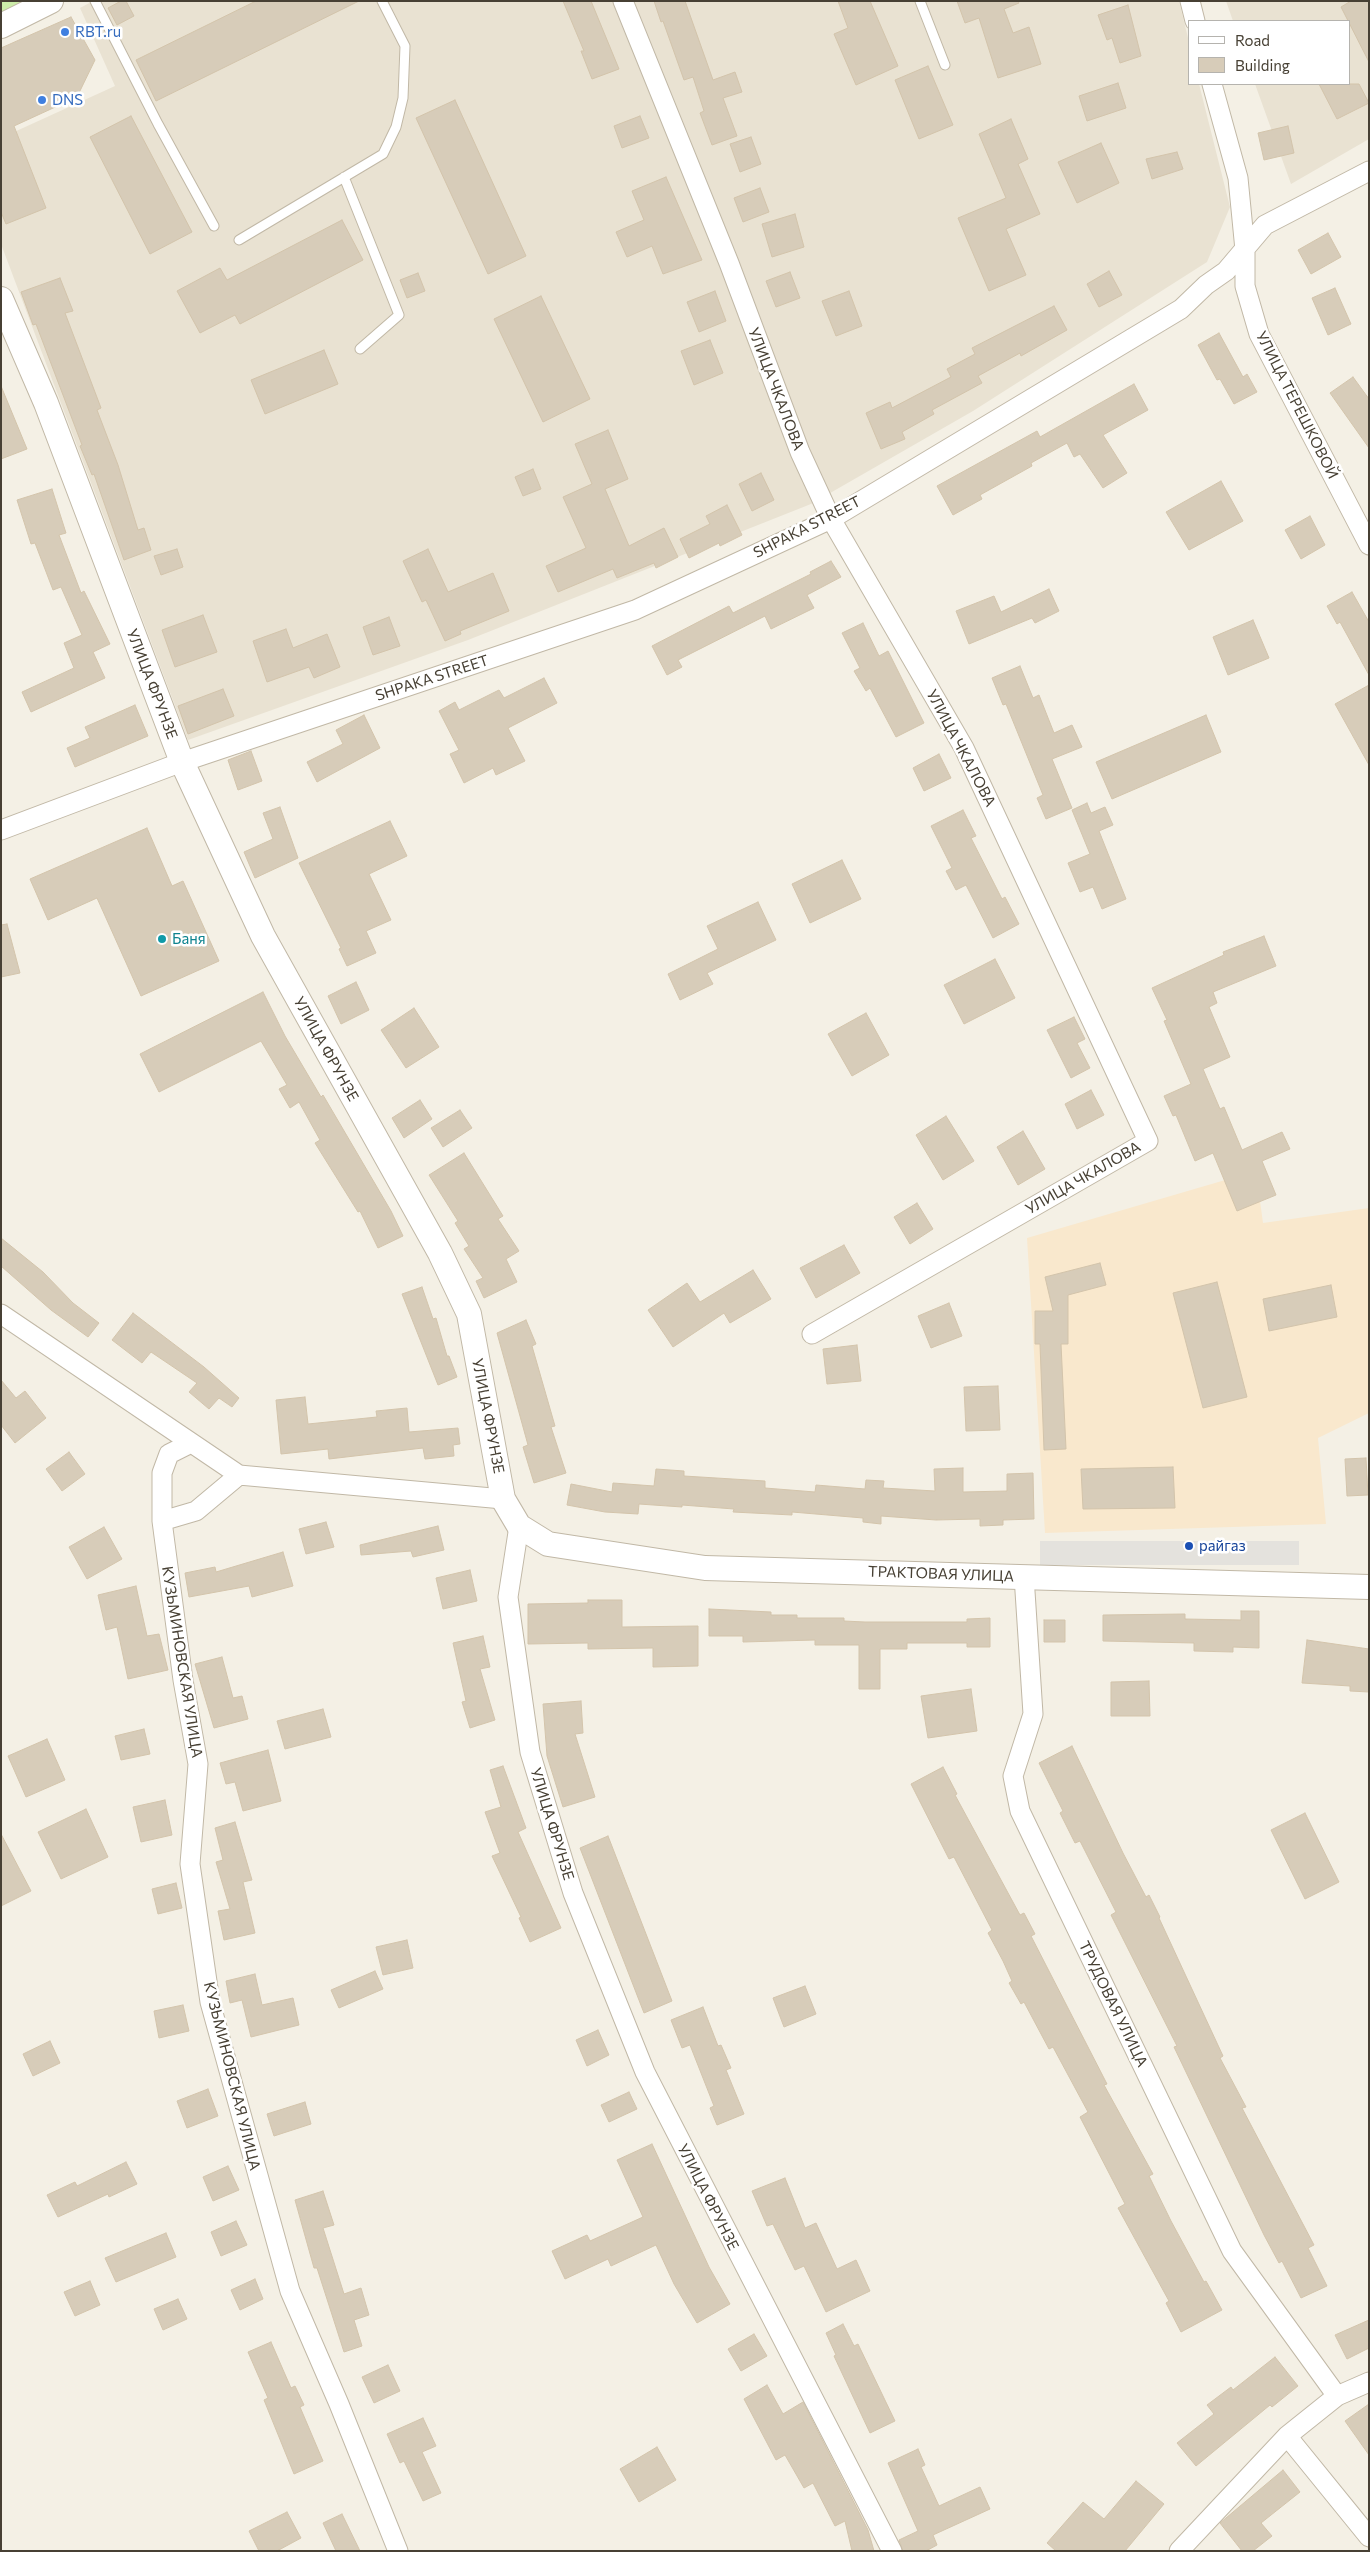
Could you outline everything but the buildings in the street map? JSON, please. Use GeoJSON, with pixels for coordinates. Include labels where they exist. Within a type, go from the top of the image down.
{"type":"FeatureCollection","features":[{"type":"Feature","properties":{"kind":"street"},"geometry":{"type":"LineString","coordinates":[[1,26],[51,1]]}},
{"type":"Feature","properties":{"kind":"street","name":"УЛИЦА ЧКАЛОВА"},"geometry":{"type":"LineString","coordinates":[[623,1],[729,263],[800,452],[831,519],[964,748],[1148,1141],[812,1334]]}},
{"type":"Feature","properties":{"kind":"street"},"geometry":{"type":"LineString","coordinates":[[1190,1],[1195,20]]}},
{"type":"Feature","properties":{"kind":"street","name":"УЛИЦА ТЕРЕШКОВОЙ"},"geometry":{"type":"LineString","coordinates":[[1212,85],[1238,178],[1245,250],[1245,286],[1259,334],[1369,545]]}},
{"type":"Feature","properties":{"kind":"street","name":"SHPAKA STREET"},"geometry":{"type":"LineString","coordinates":[[1,830],[182,762],[635,610],[831,519],[1181,309],[1206,285],[1226,271],[1265,225],[1369,171]]}},
{"type":"Feature","properties":{"kind":"street","name":"УЛИЦА ФРУНЗЕ"},"geometry":{"type":"LineString","coordinates":[[1,299],[46,404],[182,762],[262,936],[440,1253],[469,1314],[503,1500],[519,1526],[508,1597],[530,1752],[573,1893],[645,2072],[892,2551]]}},
{"type":"Feature","properties":{"kind":"street"},"geometry":{"type":"LineString","coordinates":[[1,1314],[239,1475],[503,1500]]}},
{"type":"Feature","properties":{"kind":"street","name":"КУЗЬМИНОВСКАЯ УЛИЦА"},"geometry":{"type":"LineString","coordinates":[[191,1443],[169,1454],[162,1473],[162,1521],[183,1680],[198,1764],[190,1864],[210,2002],[290,2291],[339,2404],[398,2551]]}},
{"type":"Feature","properties":{"kind":"street"},"geometry":{"type":"LineString","coordinates":[[162,1521],[196,1511],[239,1475]]}},
{"type":"Feature","properties":{"kind":"street","name":"ТРАКТОВАЯ УЛИЦА"},"geometry":{"type":"LineString","coordinates":[[519,1526],[548,1544],[705,1568],[1369,1587]]}},
{"type":"Feature","properties":{"kind":"street","name":"ТРУДОВАЯ УЛИЦА"},"geometry":{"type":"LineString","coordinates":[[1024,1576],[1033,1714],[1013,1776],[1020,1811],[1232,2250],[1337,2396]]}},
{"type":"Feature","properties":{"kind":"street"},"geometry":{"type":"LineString","coordinates":[[1179,2551],[1286,2436],[1337,2396],[1369,2382]]}},
{"type":"Feature","properties":{"kind":"street"},"geometry":{"type":"LineString","coordinates":[[1286,2436],[1369,2537]]}},
{"type":"Feature","properties":{"kind":"lane"},"geometry":{"type":"LineString","coordinates":[[95,1],[158,124],[214,226]]}},
{"type":"Feature","properties":{"kind":"lane"},"geometry":{"type":"LineString","coordinates":[[239,240],[383,154],[396,127],[403,98],[405,46],[382,1]]}},
{"type":"Feature","properties":{"kind":"lane"},"geometry":{"type":"LineString","coordinates":[[920,1],[945,65]]}},
{"type":"Feature","properties":{"kind":"lane"},"geometry":{"type":"LineString","coordinates":[[344,177],[399,316],[360,349]]}},
{"type":"Feature","properties":{"kind":"shaded area"},"geometry":{"type":"Polygon","coordinates":[[[93,1],[1179,1],[1188,38],[1188,85],[1199,85],[1230,207],[1207,262],[973,411],[811,504],[468,640],[188,740],[1,244],[1,138],[115,86],[80,8],[93,1]]]}},
{"type":"Feature","properties":{"kind":"shaded area"},"geometry":{"type":"Polygon","coordinates":[[[1226,1],[1369,1],[1369,139],[1291,184],[1255,85],[1350,85],[1350,20],[1233,20],[1226,1]]]}},
{"type":"Feature","properties":{"kind":"shaded area","name":"райгаз"},"geometry":{"type":"Polygon","coordinates":[[[1256,1171],[1263,1223],[1369,1208],[1369,1413],[1318,1438],[1326,1524],[1045,1533],[1027,1238],[1256,1171]]]}},
{"type":"Feature","properties":{"kind":"shaded area"},"geometry":{"type":"Polygon","coordinates":[[[1040,1541],[1299,1541],[1299,1565],[1040,1565],[1040,1541]]]}},
{"type":"Feature","properties":{"kind":"green space"},"geometry":{"type":"Polygon","coordinates":[[[1,1],[25,1],[1,13],[1,1]]]}},
{"type":"Feature","properties":{"kind":"place","name":"RBT.ru"},"geometry":{"type":"Point","coordinates":[65,32]}},
{"type":"Feature","properties":{"kind":"place","name":"DNS"},"geometry":{"type":"Point","coordinates":[42,100]}},
{"type":"Feature","properties":{"kind":"place","name":"Баня"},"geometry":{"type":"Point","coordinates":[162,939]}},
{"type":"Feature","properties":{"kind":"place","name":"райгаз"},"geometry":{"type":"Point","coordinates":[1189,1546]}}]}
